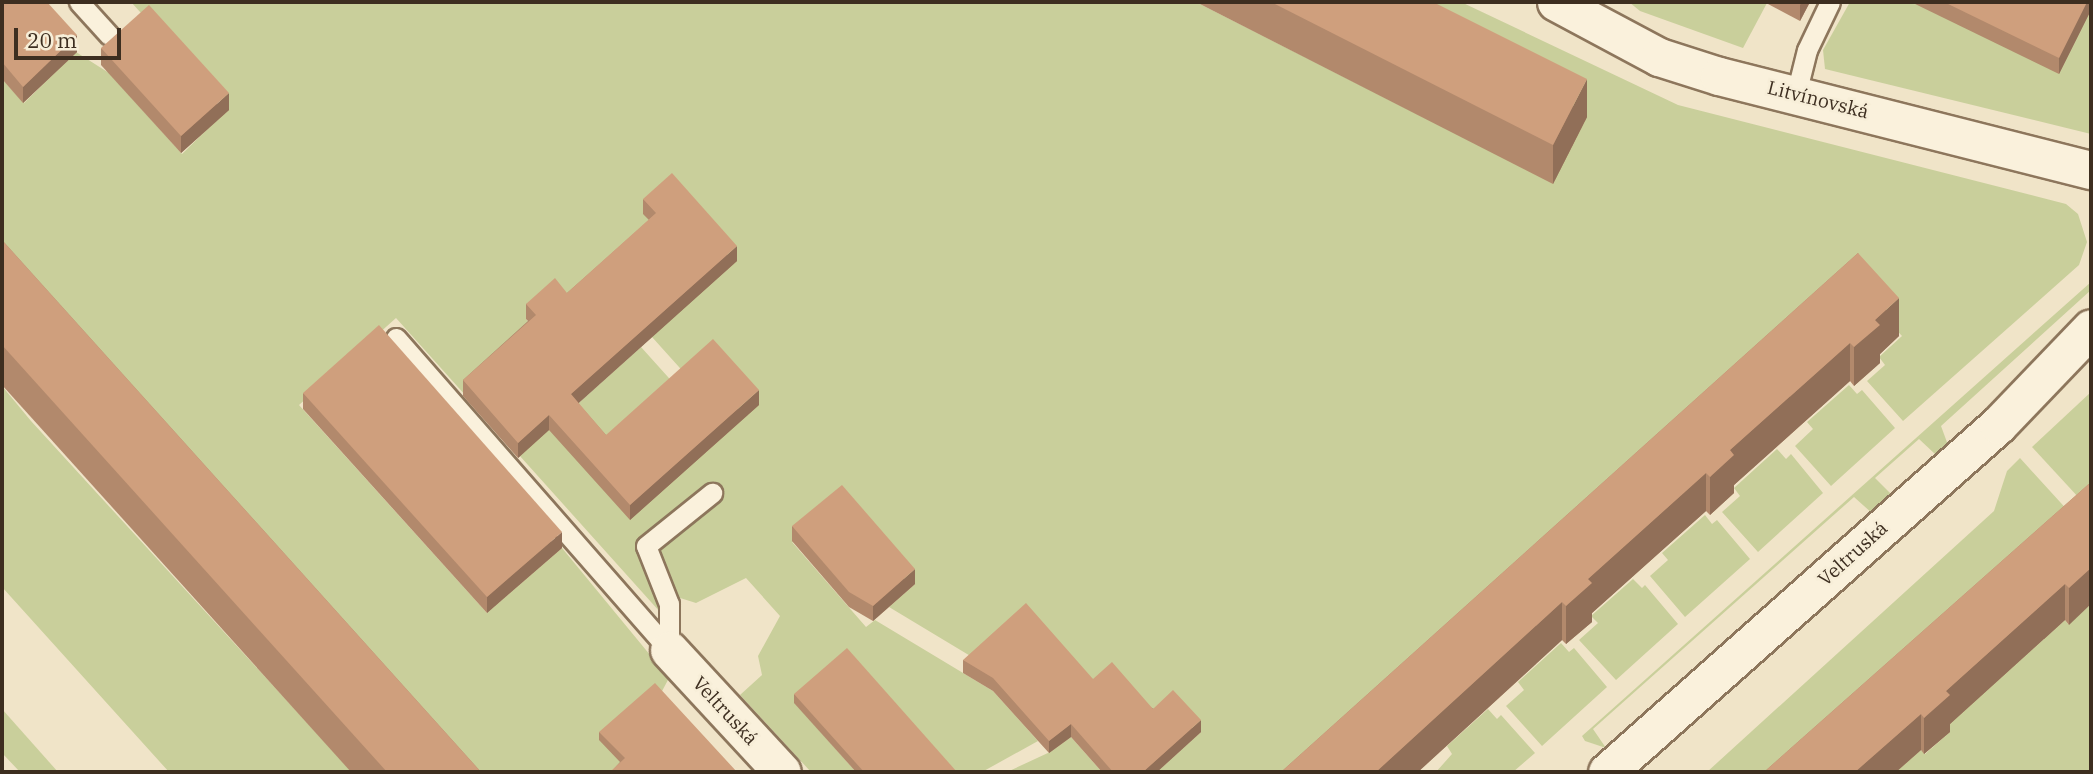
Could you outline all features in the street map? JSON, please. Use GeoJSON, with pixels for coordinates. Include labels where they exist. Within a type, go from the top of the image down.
{"type":"FeatureCollection","features":[{"type":"Feature","properties":{"kind":"street","name":"Litvínovská"},"geometry":{"type":"LineString","coordinates":[[1556,2],[1659,57],[2091,170]]}},
{"type":"Feature","properties":{"kind":"street","name":"Veltruská"},"geometry":{"type":"LineString","coordinates":[[1607,772],[1998,425],[2091,328]]}},
{"type":"Feature","properties":{"kind":"street","name":"Veltruská"},"geometry":{"type":"LineString","coordinates":[[669,650],[782,772]]}},
{"type":"Feature","properties":{"kind":"lane"},"geometry":{"type":"LineString","coordinates":[[79,2],[109,35]]}},
{"type":"Feature","properties":{"kind":"lane"},"geometry":{"type":"LineString","coordinates":[[1796,94],[1807,50],[1830,2]]}},
{"type":"Feature","properties":{"kind":"lane"},"geometry":{"type":"LineString","coordinates":[[396,338],[669,650]]}},
{"type":"Feature","properties":{"kind":"lane"},"geometry":{"type":"LineString","coordinates":[[669,650],[669,604],[646,546],[712,493]]}},
{"type":"Feature","properties":{"kind":"green space"},"geometry":{"type":"Polygon","coordinates":[[[131,2],[1196,2],[1553,183],[1359,2],[1461,2],[1678,105],[2066,204],[2078,214],[2087,242],[2079,265],[1903,421],[1867,381],[1885,365],[1879,357],[1902,336],[1857,288],[1314,772],[1157,772],[1201,732],[1153,721],[1093,691],[977,660],[889,607],[915,584],[792,542],[866,627],[875,620],[993,691],[1038,741],[982,772],[928,772],[795,703],[856,772],[811,772],[740,695],[762,675],[758,656],[780,616],[746,578],[696,603],[677,597],[660,612],[396,318],[299,405],[487,613],[562,548],[669,678],[619,772],[445,772],[2,279],[2,79],[24,103],[76,52],[109,73],[182,154],[228,109],[131,2]],[[656,229],[568,308],[526,319],[544,339],[571,410],[641,347],[677,387],[688,377],[652,337],[656,229]]]}},
{"type":"Feature","properties":{"kind":"green space"},"geometry":{"type":"Polygon","coordinates":[[[1629,2],[1767,3],[1743,48],[1640,11],[1629,2]]]}},
{"type":"Feature","properties":{"kind":"green space"},"geometry":{"type":"Polygon","coordinates":[[[1850,2],[2091,10],[2091,134],[1825,69],[1823,50],[1850,2]]]}},
{"type":"Feature","properties":{"kind":"green space"},"geometry":{"type":"Polygon","coordinates":[[[2091,282],[2091,290],[1941,426],[1948,445],[1935,454],[1919,439],[1875,478],[1893,496],[1873,514],[1854,497],[1593,729],[1606,748],[1585,741],[1582,736],[2091,282]]]}},
{"type":"Feature","properties":{"kind":"green space"},"geometry":{"type":"Polygon","coordinates":[[[1849,385],[1857,394],[1862,390],[1895,428],[1831,486],[1795,446],[1813,429],[1807,422],[1849,385]]]}},
{"type":"Feature","properties":{"kind":"green space"},"geometry":{"type":"Polygon","coordinates":[[[2,386],[352,772],[169,772],[2,587],[2,386]]]}},
{"type":"Feature","properties":{"kind":"green space"},"geometry":{"type":"Polygon","coordinates":[[[2091,392],[2091,511],[2032,447],[2091,392]]]}},
{"type":"Feature","properties":{"kind":"green space"},"geometry":{"type":"Polygon","coordinates":[[[1777,449],[1786,459],[1791,454],[1823,493],[1758,552],[1722,512],[1740,496],[1734,488],[1777,449]]]}},
{"type":"Feature","properties":{"kind":"green space"},"geometry":{"type":"Polygon","coordinates":[[[2020,458],[2091,536],[1805,772],[1707,772],[1994,511],[2007,471],[2020,458]]]}},
{"type":"Feature","properties":{"kind":"green space"},"geometry":{"type":"Polygon","coordinates":[[[1705,515],[1712,524],[1717,520],[1750,559],[1685,617],[1650,576],[1668,560],[1662,553],[1705,515]]]}},
{"type":"Feature","properties":{"kind":"green space"},"geometry":{"type":"Polygon","coordinates":[[[1633,579],[1642,588],[1645,585],[1678,624],[1616,680],[1579,640],[1598,623],[1591,616],[1633,579]]]}},
{"type":"Feature","properties":{"kind":"green space"},"geometry":{"type":"Polygon","coordinates":[[[2091,604],[2091,772],[1895,772],[1921,750],[1925,754],[1950,732],[1946,727],[2065,620],[2068,624],[2091,604]]]}},
{"type":"Feature","properties":{"kind":"green space"},"geometry":{"type":"Polygon","coordinates":[[[1561,643],[1569,652],[1574,648],[1607,687],[1542,746],[1506,706],[1524,690],[1518,682],[1561,643]]]}},
{"type":"Feature","properties":{"kind":"green space"},"geometry":{"type":"Polygon","coordinates":[[[2,709],[58,772],[20,772],[2,753],[2,709]]]}},
{"type":"Feature","properties":{"kind":"green space"},"geometry":{"type":"Polygon","coordinates":[[[1488,709],[1497,719],[1501,715],[1535,753],[1513,772],[1436,772],[1452,754],[1447,746],[1488,709]]]}},
{"type":"Feature","properties":{"kind":"green space"},"geometry":{"type":"Polygon","coordinates":[[[1071,737],[1102,772],[1007,772],[1050,752],[1071,737]]]}},
{"type":"Feature","properties":{"kind":"building"},"geometry":{"type":"Polygon","coordinates":[[[2,2],[47,2],[77,35],[23,87],[2,62],[2,2]]]}},
{"type":"Feature","properties":{"kind":"building"},"geometry":{"type":"Polygon","coordinates":[[[1271,2],[1433,2],[1587,79],[1553,145],[1271,2]]]}},
{"type":"Feature","properties":{"kind":"building"},"geometry":{"type":"Polygon","coordinates":[[[1944,2],[2087,2],[2059,58],[1944,2]]]}},
{"type":"Feature","properties":{"kind":"building"},"geometry":{"type":"Polygon","coordinates":[[[149,5],[229,93],[181,136],[101,48],[149,5]]]}},
{"type":"Feature","properties":{"kind":"building"},"geometry":{"type":"Polygon","coordinates":[[[672,173],[737,246],[571,394],[606,435],[713,339],[759,390],[630,505],[549,415],[518,443],[463,380],[536,315],[526,304],[555,278],[567,293],[656,213],[643,199],[672,173]]]}},
{"type":"Feature","properties":{"kind":"building"},"geometry":{"type":"Polygon","coordinates":[[[2,240],[481,772],[387,772],[2,345],[2,240]]]}},
{"type":"Feature","properties":{"kind":"building"},"geometry":{"type":"Polygon","coordinates":[[[1858,253],[1899,298],[1875,320],[1880,325],[1854,347],[1850,343],[1730,450],[1734,455],[1710,477],[1706,473],[1588,579],[1592,583],[1566,606],[1562,602],[1376,772],[1281,772],[1858,253]]]}},
{"type":"Feature","properties":{"kind":"building"},"geometry":{"type":"Polygon","coordinates":[[[379,325],[562,532],[487,597],[303,393],[379,325]]]}},
{"type":"Feature","properties":{"kind":"building"},"geometry":{"type":"Polygon","coordinates":[[[2091,482],[2091,568],[2069,588],[2065,584],[1946,691],[1950,695],[1924,718],[1921,714],[1855,772],[1764,772],[2091,482]]]}},
{"type":"Feature","properties":{"kind":"building"},"geometry":{"type":"Polygon","coordinates":[[[842,485],[915,569],[873,606],[849,592],[792,526],[842,485]]]}},
{"type":"Feature","properties":{"kind":"building"},"geometry":{"type":"Polygon","coordinates":[[[1026,603],[1093,679],[1112,662],[1153,709],[1173,690],[1201,720],[1143,772],[1113,772],[1071,724],[1049,741],[993,678],[963,660],[1026,603]]]}},
{"type":"Feature","properties":{"kind":"building"},"geometry":{"type":"Polygon","coordinates":[[[847,648],[957,772],[864,772],[794,694],[847,648]]]}},
{"type":"Feature","properties":{"kind":"building"},"geometry":{"type":"Polygon","coordinates":[[[655,683],[737,772],[611,771],[625,758],[599,732],[655,683]]]}}]}
